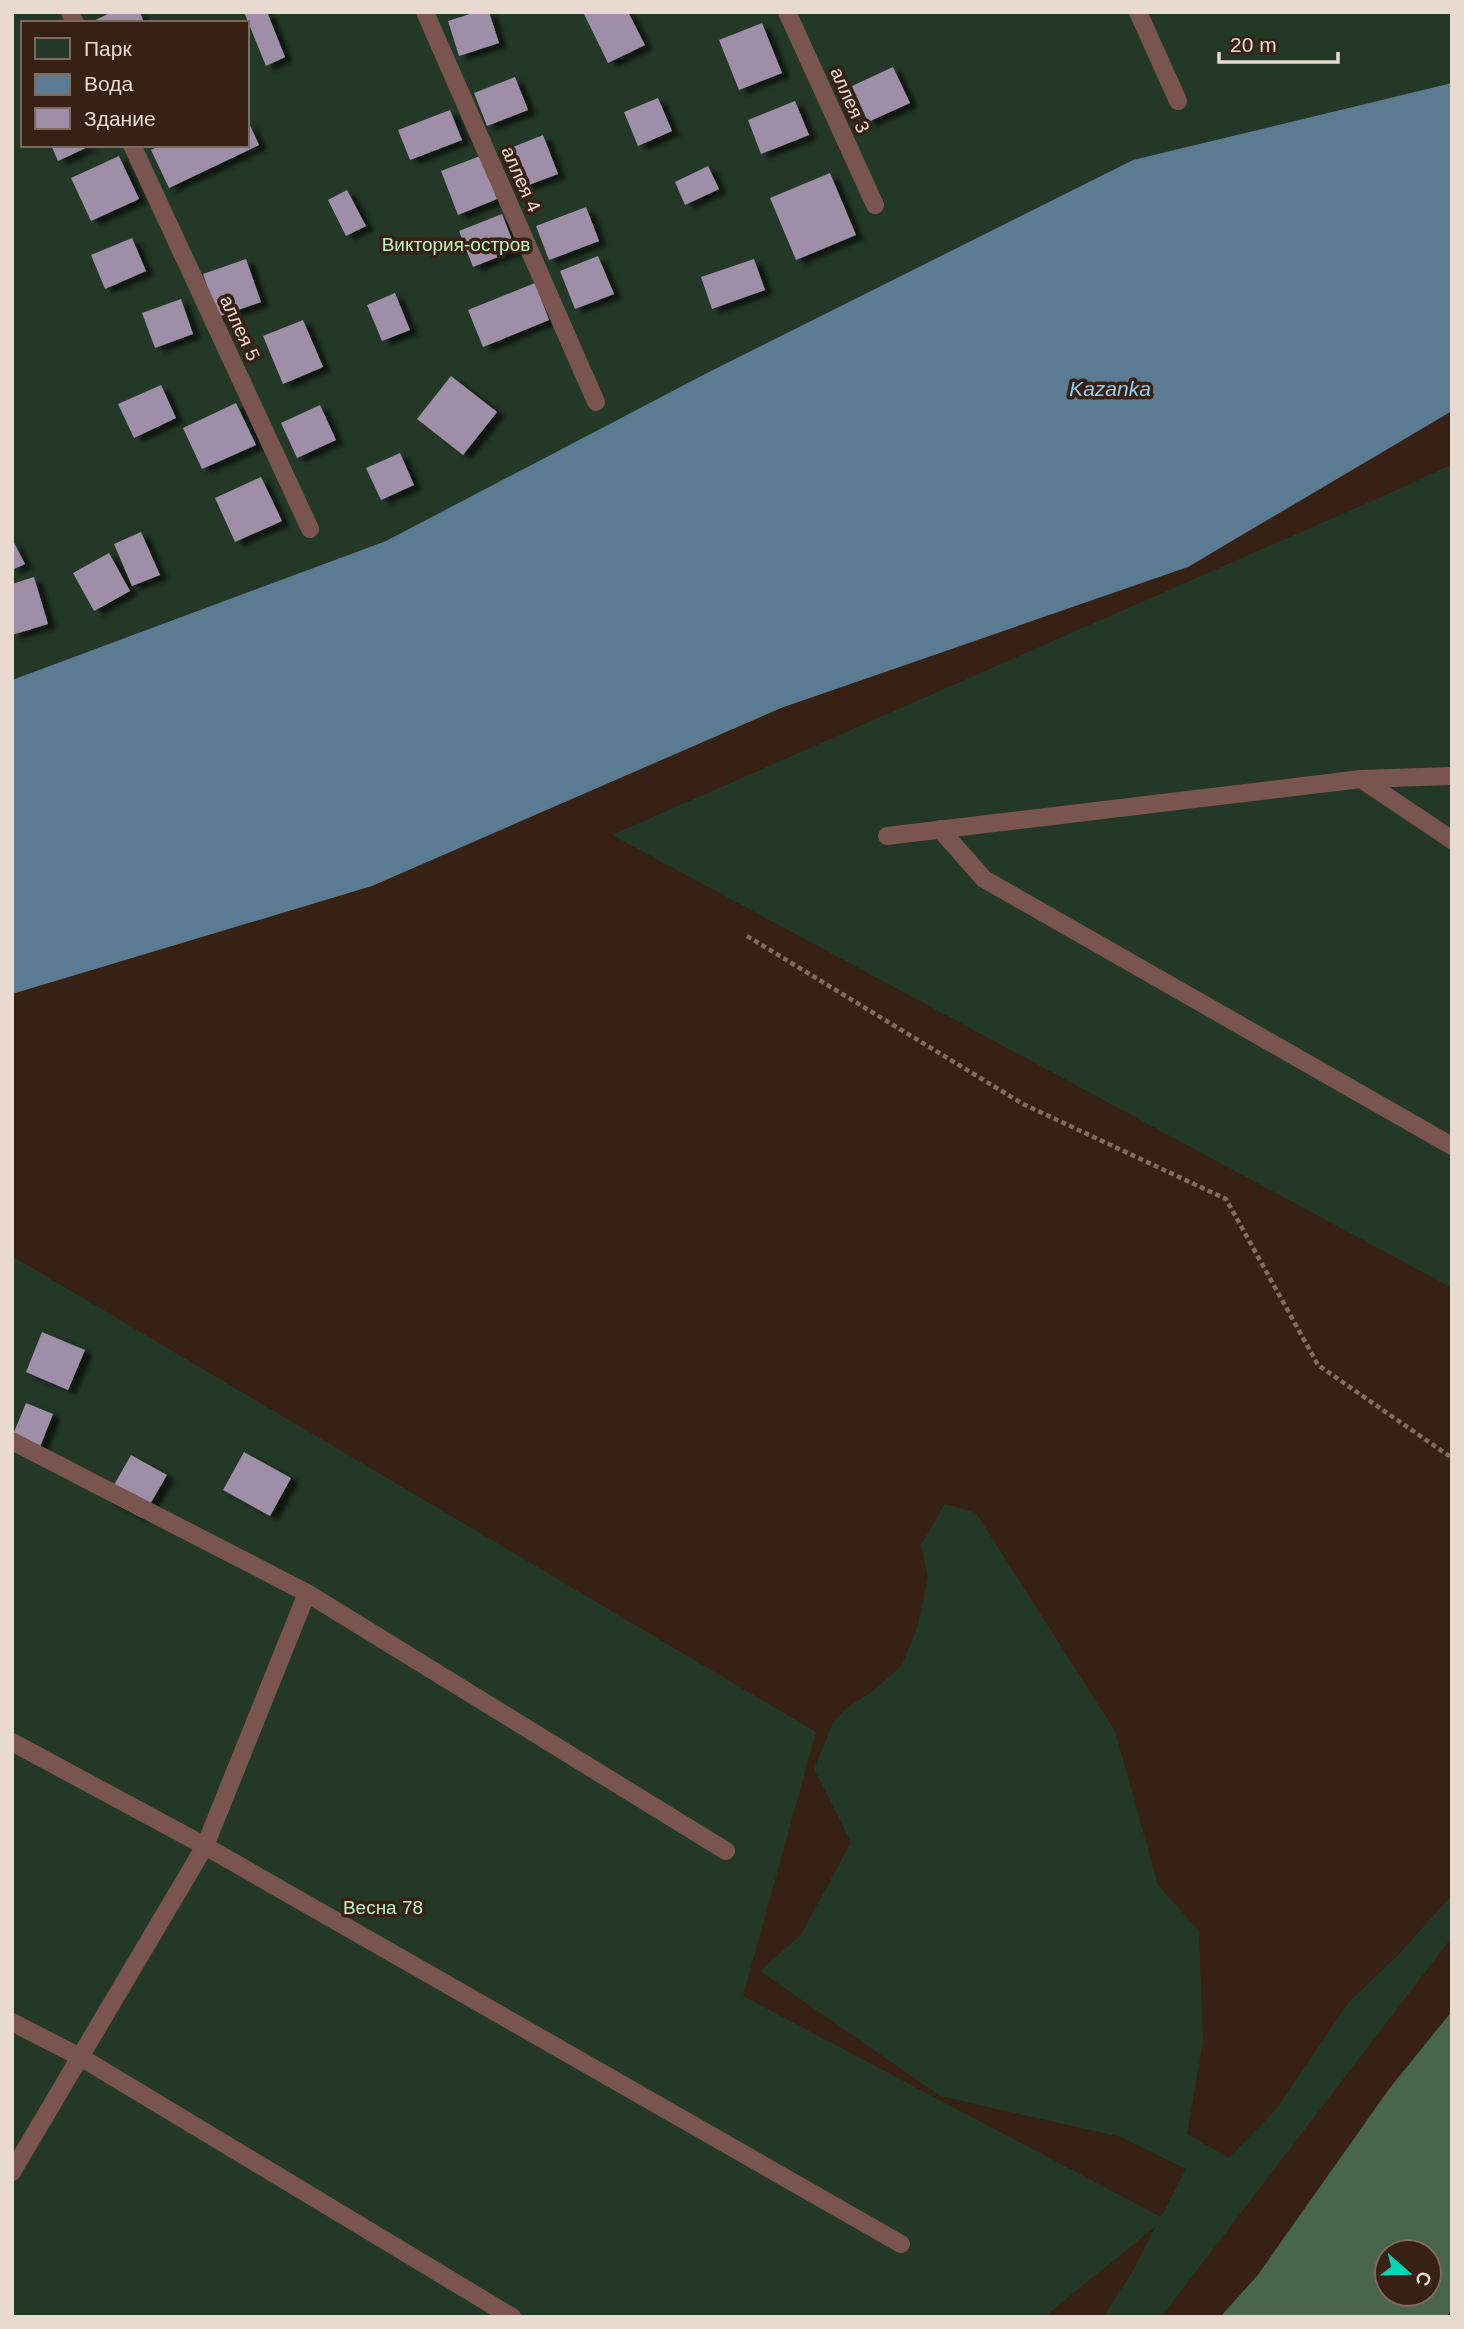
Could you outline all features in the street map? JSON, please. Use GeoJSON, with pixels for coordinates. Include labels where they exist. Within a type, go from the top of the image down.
{"type":"FeatureCollection","features":[{"type":"Feature","properties":{"kind":"lane","name":"аллея 4"},"geometry":{"type":"LineString","coordinates":[[425,12],[596,402]]}},
{"type":"Feature","properties":{"kind":"lane","name":"аллея 3"},"geometry":{"type":"LineString","coordinates":[[788,12],[875,205]]}},
{"type":"Feature","properties":{"kind":"lane"},"geometry":{"type":"LineString","coordinates":[[1138,12],[1178,101]]}},
{"type":"Feature","properties":{"kind":"lane","name":"аллея 5"},"geometry":{"type":"LineString","coordinates":[[133,147],[310,529]]}},
{"type":"Feature","properties":{"kind":"lane"},"geometry":{"type":"LineString","coordinates":[[887,836],[1361,779],[1452,776]]}},
{"type":"Feature","properties":{"kind":"lane"},"geometry":{"type":"LineString","coordinates":[[1361,779],[1452,840]]}},
{"type":"Feature","properties":{"kind":"lane"},"geometry":{"type":"LineString","coordinates":[[940,829],[985,879],[1452,1146]]}},
{"type":"Feature","properties":{"kind":"lane"},"geometry":{"type":"LineString","coordinates":[[12,1441],[307,1594],[726,1852]]}},
{"type":"Feature","properties":{"kind":"lane"},"geometry":{"type":"LineString","coordinates":[[12,2172],[82,2058],[205,1846],[307,1594]]}},
{"type":"Feature","properties":{"kind":"lane"},"geometry":{"type":"LineString","coordinates":[[12,1742],[205,1846],[901,2244]]}},
{"type":"Feature","properties":{"kind":"lane"},"geometry":{"type":"LineString","coordinates":[[12,2022],[82,2058],[512,2317]]}},
{"type":"Feature","properties":{"kind":"path"},"geometry":{"type":"LineString","coordinates":[[747,936],[1023,1104],[1226,1199],[1318,1365],[1452,1458]]}},
{"type":"Feature","properties":{"kind":"green space","name":"Виктория-остров"},"geometry":{"type":"Polygon","coordinates":[[[12,12],[1452,12],[1452,83],[1133,160],[386,541],[12,680],[12,12]]]}},
{"type":"Feature","properties":{"kind":"green space"},"geometry":{"type":"Polygon","coordinates":[[[1452,464],[1452,1288],[612,835],[1408,485],[1452,464]]]}},
{"type":"Feature","properties":{"kind":"green space","name":"Весна 78"},"geometry":{"type":"Polygon","coordinates":[[[12,1256],[816,1732],[743,1996],[1161,2217],[1186,2169],[1121,2137],[940,2096],[760,1971],[801,1935],[851,1842],[814,1769],[833,1723],[846,1708],[872,1692],[902,1665],[917,1628],[928,1578],[921,1545],[945,1504],[976,1513],[1115,1731],[1158,1885],[1199,1931],[1203,2042],[1187,2134],[1229,2158],[1278,2107],[1348,2003],[1399,1954],[1452,1895],[1452,1937],[1161,2317],[1103,2317],[1131,2274],[1156,2226],[1044,2317],[12,2317],[12,1256]]]}},
{"type":"Feature","properties":{"kind":"green space"},"geometry":{"type":"Polygon","coordinates":[[[1452,2011],[1452,2309],[1447,2317],[1220,2317],[1257,2276],[1389,2089],[1452,2011]]]}},
{"type":"Feature","properties":{"kind":"water","name":"Kazanka"},"geometry":{"type":"Polygon","coordinates":[[[1452,83],[1452,411],[1188,567],[781,708],[372,886],[12,994],[12,680],[386,541],[709,372],[1133,160],[1452,83]]]}},
{"type":"Feature","properties":{"kind":"building"},"geometry":{"type":"Polygon","coordinates":[[[112,12],[140,12],[143,21],[93,21],[112,12]]]}},
{"type":"Feature","properties":{"kind":"building"},"geometry":{"type":"Polygon","coordinates":[[[244,12],[267,12],[285,57],[266,66],[244,12]]]}},
{"type":"Feature","properties":{"kind":"building"},"geometry":{"type":"Polygon","coordinates":[[[476,12],[489,12],[499,43],[459,56],[448,21],[476,12]]]}},
{"type":"Feature","properties":{"kind":"building"},"geometry":{"type":"Polygon","coordinates":[[[583,12],[628,12],[645,45],[608,63],[583,12]]]}},
{"type":"Feature","properties":{"kind":"building"},"geometry":{"type":"Polygon","coordinates":[[[762,23],[782,73],[739,90],[719,40],[762,23]]]}},
{"type":"Feature","properties":{"kind":"building"},"geometry":{"type":"Polygon","coordinates":[[[893,67],[910,103],[868,122],[852,86],[893,67]]]}},
{"type":"Feature","properties":{"kind":"building"},"geometry":{"type":"Polygon","coordinates":[[[515,77],[528,110],[487,126],[474,93],[515,77]]]}},
{"type":"Feature","properties":{"kind":"building"},"geometry":{"type":"Polygon","coordinates":[[[658,98],[672,131],[638,146],[624,112],[658,98]]]}},
{"type":"Feature","properties":{"kind":"building"},"geometry":{"type":"Polygon","coordinates":[[[795,101],[809,135],[761,154],[748,120],[795,101]]]}},
{"type":"Feature","properties":{"kind":"building"},"geometry":{"type":"Polygon","coordinates":[[[450,110],[462,140],[410,160],[398,130],[450,110]]]}},
{"type":"Feature","properties":{"kind":"building"},"geometry":{"type":"Polygon","coordinates":[[[248,121],[259,145],[169,188],[151,150],[157,147],[248,147],[248,121]]]}},
{"type":"Feature","properties":{"kind":"building"},"geometry":{"type":"Polygon","coordinates":[[[543,135],[558,174],[518,189],[503,151],[543,135]]]}},
{"type":"Feature","properties":{"kind":"building"},"geometry":{"type":"Polygon","coordinates":[[[52,147],[88,147],[58,161],[52,147]]]}},
{"type":"Feature","properties":{"kind":"building"},"geometry":{"type":"Polygon","coordinates":[[[119,156],[139,199],[91,221],[71,178],[119,156]]]}},
{"type":"Feature","properties":{"kind":"building"},"geometry":{"type":"Polygon","coordinates":[[[480,156],[497,199],[458,215],[441,171],[480,156]]]}},
{"type":"Feature","properties":{"kind":"building"},"geometry":{"type":"Polygon","coordinates":[[[708,166],[719,189],[685,205],[675,182],[708,166]]]}},
{"type":"Feature","properties":{"kind":"building"},"geometry":{"type":"Polygon","coordinates":[[[830,173],[856,235],[796,260],[770,198],[830,173]]]}},
{"type":"Feature","properties":{"kind":"building"},"geometry":{"type":"Polygon","coordinates":[[[347,190],[366,226],[346,236],[328,200],[347,190]]]}},
{"type":"Feature","properties":{"kind":"building"},"geometry":{"type":"Polygon","coordinates":[[[586,207],[599,241],[549,260],[536,226],[586,207]]]}},
{"type":"Feature","properties":{"kind":"building"},"geometry":{"type":"Polygon","coordinates":[[[502,214],[516,250],[473,267],[459,231],[502,214]]]}},
{"type":"Feature","properties":{"kind":"building"},"geometry":{"type":"Polygon","coordinates":[[[132,238],[146,271],[105,289],[91,255],[132,238]]]}},
{"type":"Feature","properties":{"kind":"building"},"geometry":{"type":"Polygon","coordinates":[[[598,256],[614,294],[575,309],[560,271],[598,256]]]}},
{"type":"Feature","properties":{"kind":"building"},"geometry":{"type":"Polygon","coordinates":[[[246,259],[261,302],[218,317],[203,274],[246,259]]]}},
{"type":"Feature","properties":{"kind":"building"},"geometry":{"type":"Polygon","coordinates":[[[754,259],[765,290],[712,309],[701,277],[754,259]]]}},
{"type":"Feature","properties":{"kind":"building"},"geometry":{"type":"Polygon","coordinates":[[[535,283],[549,320],[483,347],[468,310],[535,283]]]}},
{"type":"Feature","properties":{"kind":"building"},"geometry":{"type":"Polygon","coordinates":[[[395,293],[410,330],[382,341],[367,305],[395,293]]]}},
{"type":"Feature","properties":{"kind":"building"},"geometry":{"type":"Polygon","coordinates":[[[181,299],[193,334],[155,348],[142,313],[181,299]]]}},
{"type":"Feature","properties":{"kind":"building"},"geometry":{"type":"Polygon","coordinates":[[[303,320],[323,367],[283,384],[263,336],[303,320]]]}},
{"type":"Feature","properties":{"kind":"building"},"geometry":{"type":"Polygon","coordinates":[[[451,376],[497,412],[463,455],[417,419],[451,376]]]}},
{"type":"Feature","properties":{"kind":"building"},"geometry":{"type":"Polygon","coordinates":[[[161,385],[176,418],[134,438],[118,404],[161,385]]]}},
{"type":"Feature","properties":{"kind":"building"},"geometry":{"type":"Polygon","coordinates":[[[236,403],[256,445],[202,469],[183,428],[236,403]]]}},
{"type":"Feature","properties":{"kind":"building"},"geometry":{"type":"Polygon","coordinates":[[[320,405],[336,440],[297,458],[281,423],[320,405]]]}},
{"type":"Feature","properties":{"kind":"building"},"geometry":{"type":"Polygon","coordinates":[[[400,453],[414,485],[381,500],[366,468],[400,453]]]}},
{"type":"Feature","properties":{"kind":"building"},"geometry":{"type":"Polygon","coordinates":[[[261,477],[282,521],[235,542],[215,498],[261,477]]]}},
{"type":"Feature","properties":{"kind":"building"},"geometry":{"type":"Polygon","coordinates":[[[141,532],[160,575],[132,586],[114,544],[141,532]]]}},
{"type":"Feature","properties":{"kind":"building"},"geometry":{"type":"Polygon","coordinates":[[[12,539],[25,564],[12,570],[12,539]]]}},
{"type":"Feature","properties":{"kind":"building"},"geometry":{"type":"Polygon","coordinates":[[[109,553],[130,591],[94,611],[73,573],[109,553]]]}},
{"type":"Feature","properties":{"kind":"building"},"geometry":{"type":"Polygon","coordinates":[[[34,577],[48,624],[12,635],[12,584],[34,577]]]}},
{"type":"Feature","properties":{"kind":"building"},"geometry":{"type":"Polygon","coordinates":[[[42,1332],[85,1350],[68,1390],[26,1372],[42,1332]]]}},
{"type":"Feature","properties":{"kind":"building"},"geometry":{"type":"Polygon","coordinates":[[[26,1403],[53,1414],[38,1452],[12,1437],[26,1403]]]}},
{"type":"Feature","properties":{"kind":"building"},"geometry":{"type":"Polygon","coordinates":[[[244,1452],[291,1478],[270,1516],[223,1490],[244,1452]]]}},
{"type":"Feature","properties":{"kind":"building"},"geometry":{"type":"Polygon","coordinates":[[[131,1455],[167,1475],[142,1518],[106,1499],[131,1455]]]}}]}
